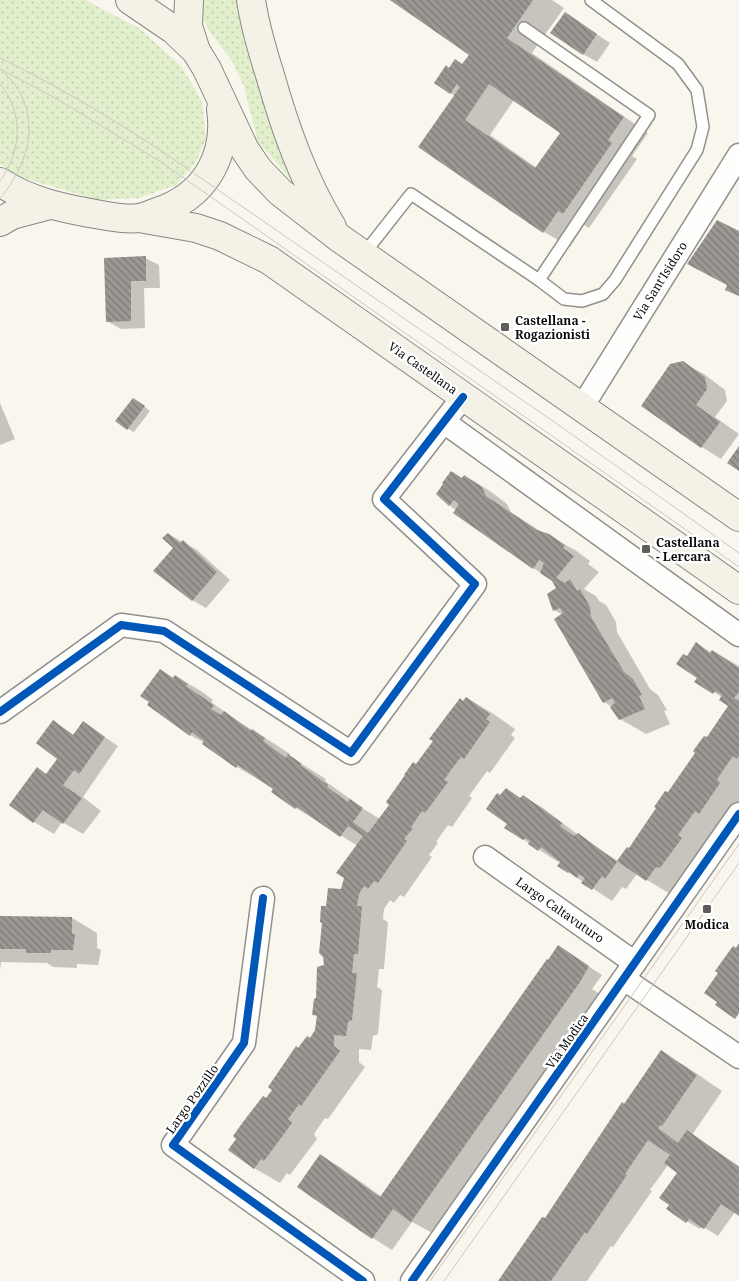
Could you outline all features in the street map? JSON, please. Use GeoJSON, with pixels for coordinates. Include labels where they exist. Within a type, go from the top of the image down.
{"type":"FeatureCollection","features":[{"type":"Feature","properties":{"kind":"main road"},"geometry":{"type":"LineString","coordinates":[[130,0],[174,30],[196,51]]}},
{"type":"Feature","properties":{"kind":"main road"},"geometry":{"type":"LineString","coordinates":[[188,0],[188,26],[196,51],[207,69],[244,150],[258,169],[280,192],[363,255],[739,517]]}},
{"type":"Feature","properties":{"kind":"main road"},"geometry":{"type":"LineString","coordinates":[[251,0],[255,23],[280,110],[304,174],[319,206],[338,237]]}},
{"type":"Feature","properties":{"kind":"main road"},"geometry":{"type":"LineString","coordinates":[[0,182],[15,191],[50,205],[114,217],[139,218],[163,210],[184,200],[205,180],[214,166],[220,148],[223,127],[218,95]]}},
{"type":"Feature","properties":{"kind":"main road"},"geometry":{"type":"LineString","coordinates":[[0,222],[12,215],[50,205]]}},
{"type":"Feature","properties":{"kind":"main road","name":"Via Castellana"},"geometry":{"type":"LineString","coordinates":[[139,218],[196,228],[220,236],[269,260],[739,590]]}},
{"type":"Feature","properties":{"kind":"street","name":"Via Sant'Isidoro"},"geometry":{"type":"LineString","coordinates":[[582,407],[739,155]]}},
{"type":"Feature","properties":{"kind":"street"},"geometry":{"type":"LineString","coordinates":[[0,712],[121,625],[164,632],[351,753],[475,584],[384,499],[463,397]]}},
{"type":"Feature","properties":{"kind":"street"},"geometry":{"type":"LineString","coordinates":[[444,422],[739,635]]}},
{"type":"Feature","properties":{"kind":"street","name":"Via Modica"},"geometry":{"type":"LineString","coordinates":[[412,1281],[739,814]]}},
{"type":"Feature","properties":{"kind":"street","name":"Largo Caltavuturo"},"geometry":{"type":"LineString","coordinates":[[485,857],[739,1057]]}},
{"type":"Feature","properties":{"kind":"street","name":"Largo Pozzillo"},"geometry":{"type":"LineString","coordinates":[[263,898],[244,1043],[173,1145],[363,1281]]}},
{"type":"Feature","properties":{"kind":"lane"},"geometry":{"type":"LineString","coordinates":[[363,255],[411,194],[539,280],[564,299],[582,301],[603,294],[615,280],[697,150],[704,127],[697,90],[678,64],[591,0]]}},
{"type":"Feature","properties":{"kind":"lane"},"geometry":{"type":"LineString","coordinates":[[524,28],[649,116],[539,280]]}},
{"type":"Feature","properties":{"kind":"green space"},"geometry":{"type":"Polygon","coordinates":[[[0,0],[85,0],[139,28],[182,67],[202,101],[206,139],[195,164],[176,185],[138,198],[98,200],[30,180],[17,175],[0,164],[0,0]]]}},
{"type":"Feature","properties":{"kind":"green space"},"geometry":{"type":"Polygon","coordinates":[[[201,0],[238,0],[239,15],[248,47],[302,192],[258,142],[244,87],[232,61],[210,32],[201,15],[201,0]]]}},
{"type":"Feature","properties":{"kind":"building"},"geometry":{"type":"Polygon","coordinates":[[[390,0],[533,0],[507,38],[624,117],[608,140],[612,143],[563,214],[558,211],[543,233],[418,147],[460,87],[457,84],[450,94],[434,83],[446,65],[449,68],[455,59],[462,64],[469,55],[390,0]],[[489,84],[465,120],[535,168],[560,133],[489,84]]]}},
{"type":"Feature","properties":{"kind":"building"},"geometry":{"type":"Polygon","coordinates":[[[565,12],[597,34],[583,55],[550,33],[565,12]]]}},
{"type":"Feature","properties":{"kind":"building"},"geometry":{"type":"Polygon","coordinates":[[[717,220],[739,231],[739,296],[725,290],[727,285],[687,264],[717,220]]]}},
{"type":"Feature","properties":{"kind":"building"},"geometry":{"type":"Polygon","coordinates":[[[146,256],[146,281],[131,281],[131,321],[106,322],[104,258],[146,256]]]}},
{"type":"Feature","properties":{"kind":"building"},"geometry":{"type":"Polygon","coordinates":[[[683,361],[705,377],[707,389],[696,405],[720,422],[701,448],[641,406],[670,364],[683,361]]]}},
{"type":"Feature","properties":{"kind":"building"},"geometry":{"type":"Polygon","coordinates":[[[133,398],[145,406],[127,430],[115,421],[133,398]]]}},
{"type":"Feature","properties":{"kind":"building"},"geometry":{"type":"Polygon","coordinates":[[[739,446],[739,471],[727,463],[739,446]]]}},
{"type":"Feature","properties":{"kind":"building"},"geometry":{"type":"Polygon","coordinates":[[[451,471],[462,478],[464,475],[482,487],[486,496],[537,530],[549,534],[565,545],[563,548],[574,556],[556,578],[565,583],[570,579],[577,591],[580,589],[590,607],[591,617],[624,672],[633,679],[642,695],[639,696],[645,709],[619,720],[610,707],[615,703],[612,698],[603,703],[554,619],[563,613],[560,608],[553,611],[547,594],[556,588],[552,581],[540,573],[544,563],[539,560],[533,569],[453,513],[459,504],[454,500],[449,506],[436,494],[451,471]]]}},
{"type":"Feature","properties":{"kind":"building"},"geometry":{"type":"Polygon","coordinates":[[[168,533],[180,543],[183,540],[217,572],[192,601],[153,571],[173,548],[162,538],[168,533]]]}},
{"type":"Feature","properties":{"kind":"building"},"geometry":{"type":"Polygon","coordinates":[[[696,642],[710,653],[712,650],[739,668],[739,692],[734,698],[739,701],[739,756],[737,759],[733,756],[717,779],[720,783],[699,814],[695,811],[678,835],[682,838],[660,868],[656,867],[646,881],[617,861],[627,847],[629,848],[665,791],[668,792],[695,753],[693,751],[704,736],[707,737],[728,706],[719,700],[722,695],[715,691],[713,694],[694,682],[697,678],[676,664],[683,654],[687,656],[696,642]]]}},
{"type":"Feature","properties":{"kind":"building"},"geometry":{"type":"Polygon","coordinates":[[[160,669],[173,678],[175,675],[188,684],[186,686],[214,705],[211,709],[221,715],[224,711],[251,731],[252,729],[265,738],[263,741],[286,758],[288,754],[328,785],[327,787],[348,802],[350,799],[363,808],[353,822],[368,833],[389,805],[386,802],[404,775],[413,762],[416,764],[433,741],[429,739],[460,698],[463,701],[466,697],[490,714],[486,719],[490,722],[464,759],[461,757],[451,770],[444,780],[448,782],[425,813],[422,811],[411,827],[413,828],[404,839],[407,841],[378,883],[374,881],[368,889],[364,886],[359,894],[357,906],[362,906],[358,954],[354,954],[352,973],[357,973],[352,1020],[348,1022],[346,1036],[334,1035],[334,1046],[340,1051],[301,1106],[299,1104],[288,1119],[292,1123],[264,1161],[261,1159],[254,1169],[228,1150],[236,1139],[233,1136],[243,1122],[263,1096],[266,1098],[272,1090],[268,1087],[296,1046],[298,1048],[307,1036],[310,1038],[315,1030],[317,1015],[312,1015],[314,999],[316,998],[317,967],[324,965],[323,957],[319,953],[322,923],[320,922],[321,906],[326,906],[328,888],[341,889],[344,878],[336,873],[363,836],[348,826],[340,837],[297,807],[295,809],[271,792],[273,789],[238,765],[236,768],[202,744],[204,741],[192,732],[190,736],[147,705],[149,702],[140,696],[160,669]]]}},
{"type":"Feature","properties":{"kind":"building"},"geometry":{"type":"Polygon","coordinates":[[[53,720],[73,735],[83,721],[105,737],[79,774],[74,770],[63,785],[82,798],[63,824],[43,810],[33,823],[9,805],[37,767],[46,774],[57,759],[36,743],[53,720]]]}},
{"type":"Feature","properties":{"kind":"building"},"geometry":{"type":"Polygon","coordinates":[[[506,788],[520,798],[523,795],[562,823],[560,826],[574,836],[578,833],[617,862],[605,879],[602,876],[592,890],[581,883],[585,878],[579,874],[577,878],[557,866],[560,862],[541,847],[538,851],[528,844],[530,841],[525,838],[523,840],[504,828],[507,824],[486,809],[497,793],[500,795],[506,788]]]}},
{"type":"Feature","properties":{"kind":"building"},"geometry":{"type":"Polygon","coordinates":[[[0,916],[72,917],[72,934],[75,934],[73,950],[51,950],[51,953],[26,953],[26,949],[0,949],[0,916]]]}},
{"type":"Feature","properties":{"kind":"building"},"geometry":{"type":"Polygon","coordinates":[[[739,943],[739,1013],[735,1019],[715,1005],[717,1002],[704,993],[718,973],[715,971],[733,946],[736,948],[739,943]]]}},
{"type":"Feature","properties":{"kind":"building"},"geometry":{"type":"Polygon","coordinates":[[[558,945],[589,966],[580,982],[411,1222],[393,1209],[372,1239],[297,1187],[320,1154],[380,1197],[558,945]]]}},
{"type":"Feature","properties":{"kind":"building"},"geometry":{"type":"Polygon","coordinates":[[[661,1050],[697,1075],[662,1126],[660,1125],[658,1128],[678,1143],[687,1130],[739,1167],[739,1216],[721,1204],[704,1229],[689,1219],[686,1223],[666,1209],[669,1205],[659,1198],[677,1173],[664,1163],[670,1155],[648,1140],[587,1234],[585,1232],[551,1281],[498,1281],[542,1217],[545,1218],[622,1102],[624,1104],[661,1050]]]}},
{"type":"Feature","properties":{"kind":"tram line"},"geometry":{"type":"LineString","coordinates":[[0,58],[85,103],[166,154],[560,426],[739,553]]}},
{"type":"Feature","properties":{"kind":"tram line"},"geometry":{"type":"LineString","coordinates":[[0,69],[57,99],[161,162],[739,567]]}},
{"type":"Feature","properties":{"kind":"tram line"},"geometry":{"type":"LineString","coordinates":[[0,199],[11,184],[19,168],[29,136],[29,120],[25,104],[17,88],[5,73]]}},
{"type":"Feature","properties":{"kind":"tram line"},"geometry":{"type":"LineString","coordinates":[[0,84],[8,95],[13,107],[17,132],[13,157],[0,181]]}},
{"type":"Feature","properties":{"kind":"tram line"},"geometry":{"type":"LineString","coordinates":[[430,1281],[739,844]]}},
{"type":"Feature","properties":{"kind":"tram line"},"geometry":{"type":"LineString","coordinates":[[444,1281],[739,863]]}},
{"type":"Feature","properties":{"kind":"cycle path"},"geometry":{"type":"LineString","coordinates":[[0,712],[121,625],[164,631],[351,753],[475,584],[384,499],[463,397]]}},
{"type":"Feature","properties":{"kind":"cycle path"},"geometry":{"type":"LineString","coordinates":[[412,1281],[739,814]]}},
{"type":"Feature","properties":{"kind":"cycle path"},"geometry":{"type":"LineString","coordinates":[[263,898],[244,1043],[173,1145],[363,1281]]}},
{"type":"Feature","properties":{"kind":"place","name":"Castellana - Rogazionisti"},"geometry":{"type":"Point","coordinates":[505,327]}},
{"type":"Feature","properties":{"kind":"place","name":"Castellana - Lercara"},"geometry":{"type":"Point","coordinates":[646,549]}},
{"type":"Feature","properties":{"kind":"place","name":"Modica"},"geometry":{"type":"Point","coordinates":[707,909]}}]}
